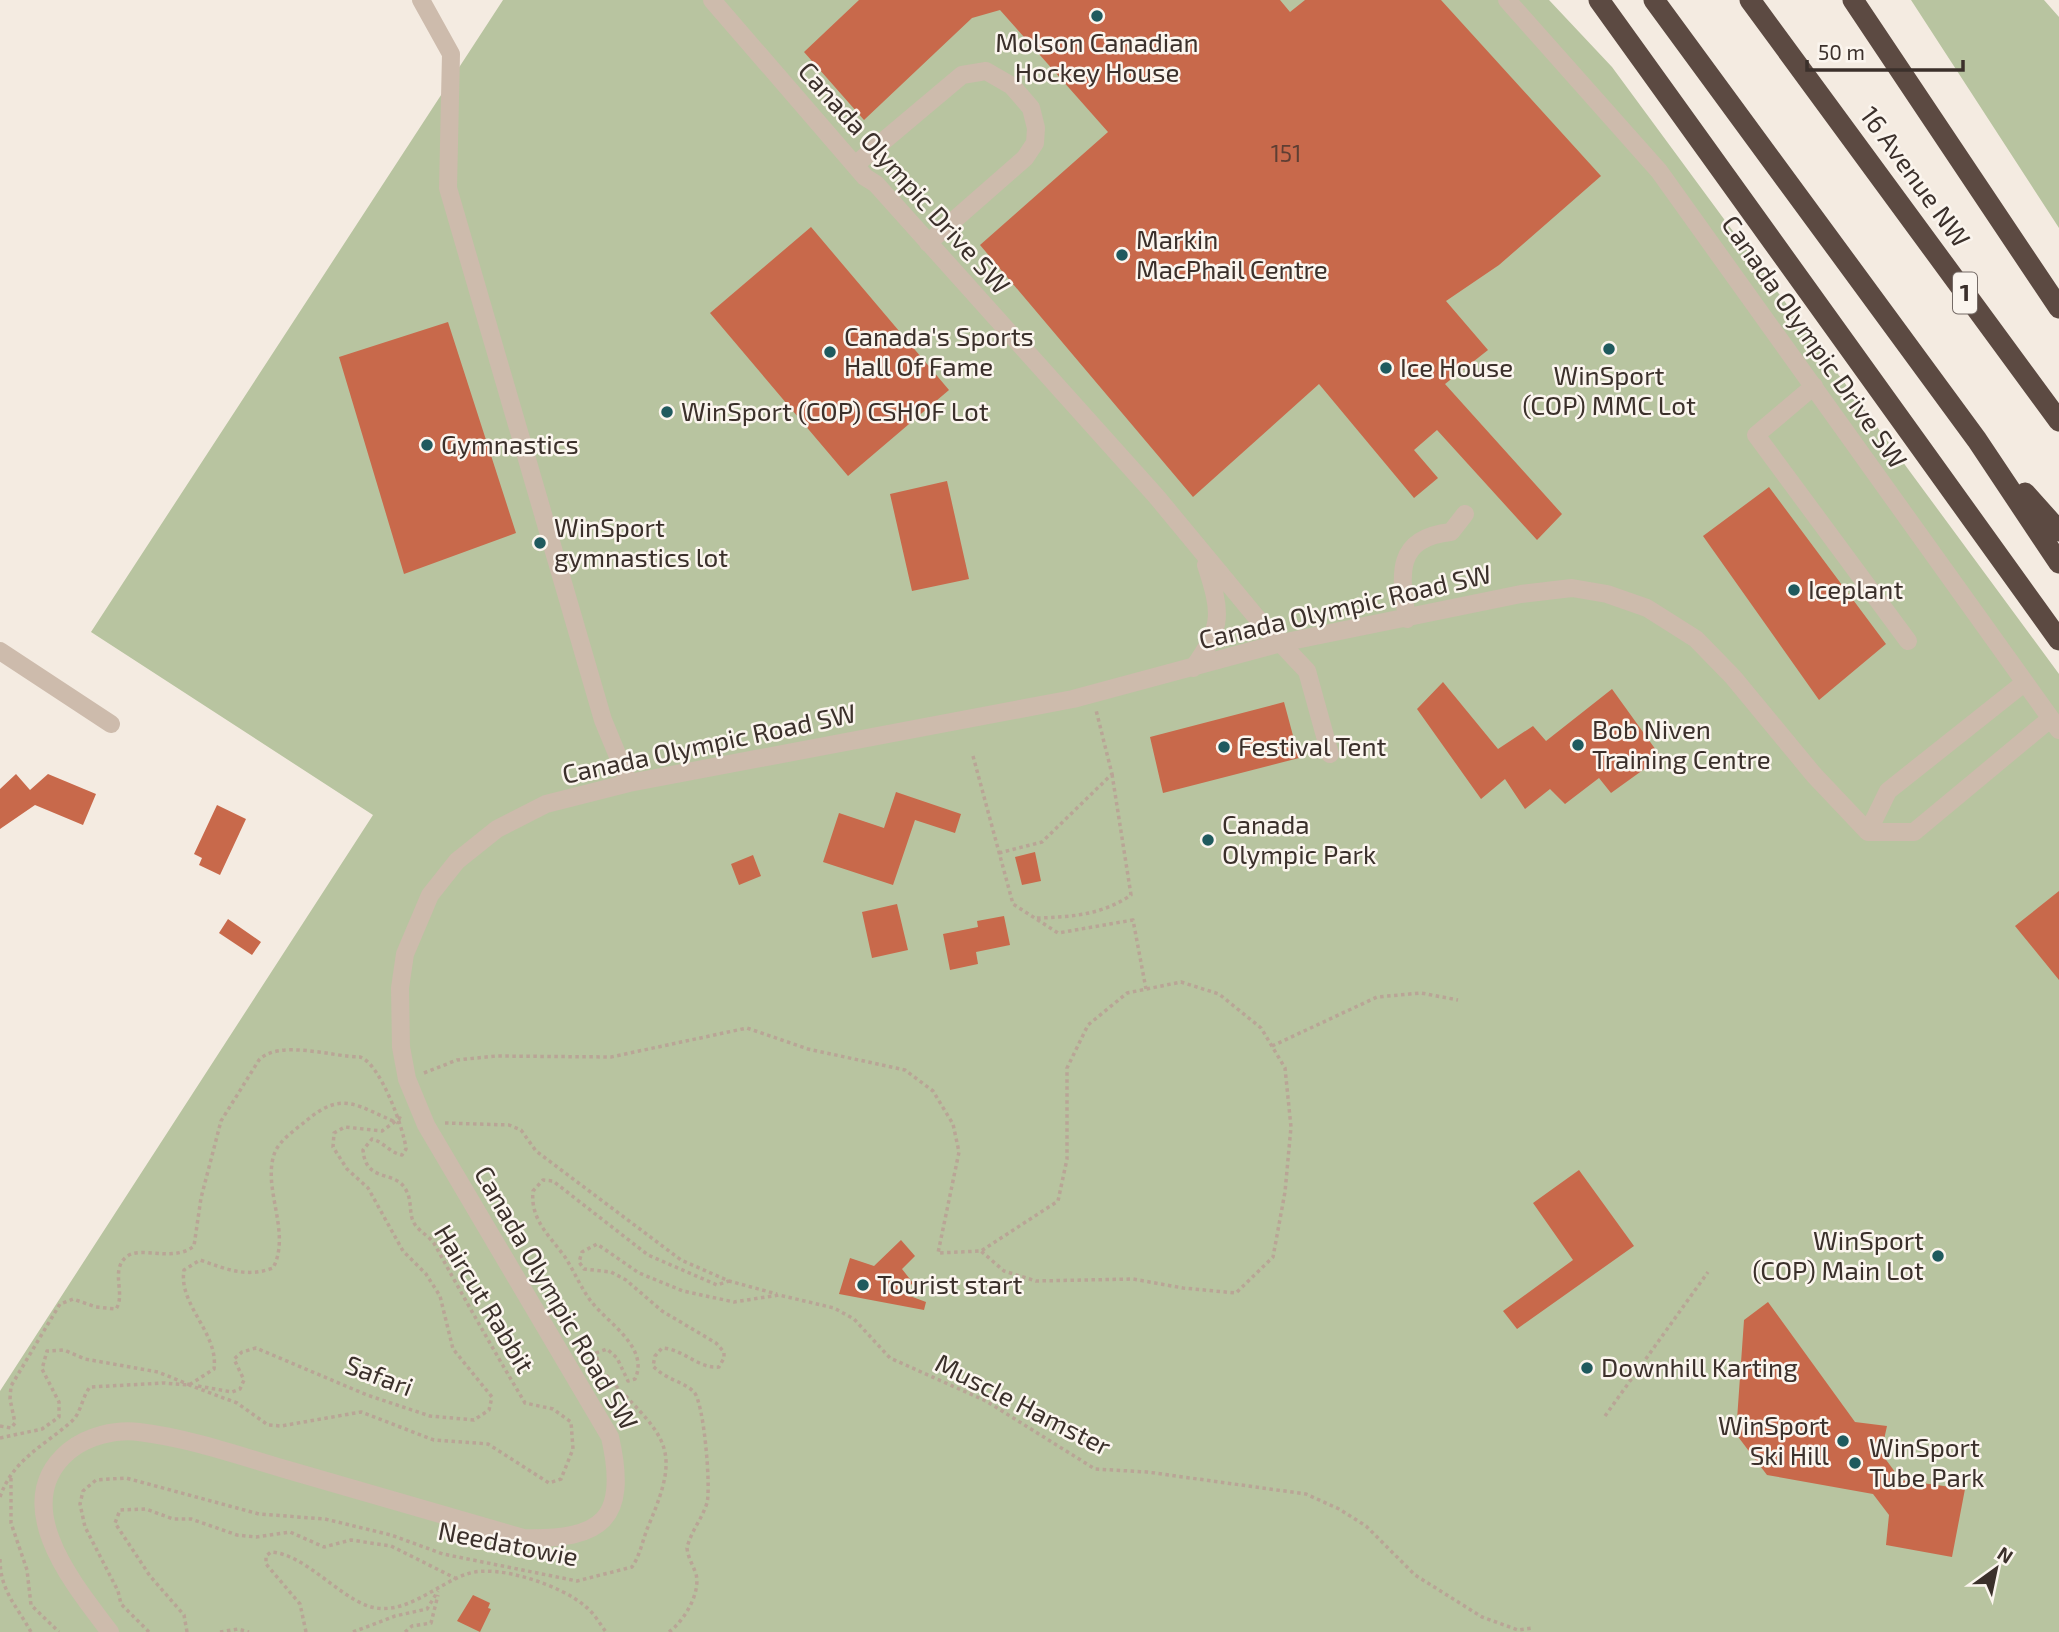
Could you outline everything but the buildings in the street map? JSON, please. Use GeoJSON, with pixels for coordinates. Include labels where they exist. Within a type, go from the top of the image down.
{"type":"FeatureCollection","features":[{"type":"Feature","properties":{"kind":"highway"},"geometry":{"type":"LineString","coordinates":[[1599,0],[2059,640]]}},
{"type":"Feature","properties":{"kind":"highway"},"geometry":{"type":"LineString","coordinates":[[1654,0],[1977,440],[2059,563]]}},
{"type":"Feature","properties":{"kind":"highway","name":"16 Avenue NW"},"geometry":{"type":"LineString","coordinates":[[1751,0],[2059,421]]}},
{"type":"Feature","properties":{"kind":"highway","name":"16 Avenue NW"},"geometry":{"type":"LineString","coordinates":[[1853,0],[2059,308]]}},
{"type":"Feature","properties":{"kind":"highway"},"geometry":{"type":"LineString","coordinates":[[1977,440],[2059,531]]}},
{"type":"Feature","properties":{"kind":"street"},"geometry":{"type":"LineString","coordinates":[[421,0],[450,54],[448,188],[603,720],[629,783]]}},
{"type":"Feature","properties":{"kind":"street","name":"Canada Olympic Drive SW"},"geometry":{"type":"LineString","coordinates":[[712,0],[855,165],[876,184],[1156,496],[1203,555],[1307,671],[1330,754]]}},
{"type":"Feature","properties":{"kind":"street","name":"Canada Olympic Drive SW"},"geometry":{"type":"LineString","coordinates":[[1507,0],[1660,171],[2055,725]]}},
{"type":"Feature","properties":{"kind":"street"},"geometry":{"type":"LineString","coordinates":[[855,165],[962,75],[986,72],[1012,86],[1031,108],[1036,128],[1035,143],[1025,158],[928,243]]}},
{"type":"Feature","properties":{"kind":"street"},"geometry":{"type":"LineString","coordinates":[[1814,386],[1756,435],[1908,641]]}},
{"type":"Feature","properties":{"kind":"street"},"geometry":{"type":"LineString","coordinates":[[1407,619],[1401,571],[1412,545],[1430,534],[1451,532],[1465,514]]}},
{"type":"Feature","properties":{"kind":"street"},"geometry":{"type":"LineString","coordinates":[[1193,668],[1209,646],[1219,606],[1203,555]]}},
{"type":"Feature","properties":{"kind":"street","name":"Canada Olympic Road SW"},"geometry":{"type":"LineString","coordinates":[[110,1632],[58,1559],[46,1521],[47,1486],[54,1469],[76,1445],[94,1437],[138,1432],[206,1446],[523,1538],[568,1538],[582,1535],[598,1524],[610,1509],[618,1476],[610,1437],[426,1125],[407,1079],[401,1037],[400,988],[405,954],[430,895],[457,861],[497,829],[546,804],[629,783],[1092,694],[1281,643],[1521,594],[1572,588],[1607,594],[1647,608],[1696,639],[1733,677],[1814,775],[1868,832]]}},
{"type":"Feature","properties":{"kind":"street"},"geometry":{"type":"LineString","coordinates":[[0,651],[111,724]]}},
{"type":"Feature","properties":{"kind":"street"},"geometry":{"type":"LineString","coordinates":[[2024,683],[1888,791],[1868,832],[1914,832],[2055,725]]}},
{"type":"Feature","properties":{"kind":"path"},"geometry":{"type":"LineString","coordinates":[[1035,918],[1071,917],[1111,908],[1131,895],[1112,774],[1092,694]]}},
{"type":"Feature","properties":{"kind":"path"},"geometry":{"type":"LineString","coordinates":[[973,756],[1013,904],[1058,933],[1133,920],[1146,989]]}},
{"type":"Feature","properties":{"kind":"path"},"geometry":{"type":"LineString","coordinates":[[999,853],[1042,842],[1112,774]]}},
{"type":"Feature","properties":{"kind":"path"},"geometry":{"type":"LineString","coordinates":[[407,1079],[457,1060],[496,1056],[611,1057],[747,1028],[808,1049],[905,1070],[933,1091],[953,1124],[959,1152],[938,1253],[981,1251],[1058,1202],[1068,1158],[1067,1068],[1088,1025],[1127,993],[1181,982],[1219,993],[1261,1028],[1285,1068],[1291,1127],[1286,1192],[1273,1257],[1236,1293],[1183,1288],[1133,1279],[1036,1281],[1004,1271],[981,1251]]}},
{"type":"Feature","properties":{"kind":"path"},"geometry":{"type":"LineString","coordinates":[[1272,1046],[1377,997],[1421,993],[1458,1000]]}},
{"type":"Feature","properties":{"kind":"path"},"geometry":{"type":"LineString","coordinates":[[0,1426],[11,1428],[15,1423],[10,1399],[11,1386],[60,1304],[73,1299],[96,1307],[117,1308],[120,1303],[118,1271],[124,1259],[132,1254],[179,1254],[194,1246],[201,1198],[221,1121],[238,1089],[266,1052],[280,1049],[367,1059],[388,1093],[398,1123]]}},
{"type":"Feature","properties":{"kind":"path"},"geometry":{"type":"LineString","coordinates":[[0,1497],[11,1474],[23,1458],[75,1419],[81,1399],[90,1387],[164,1383],[189,1385],[210,1373],[215,1361],[212,1345],[187,1294],[183,1279],[184,1270],[200,1260],[234,1271],[253,1273],[273,1268],[280,1255],[273,1174],[275,1152],[313,1115],[336,1102],[359,1105],[398,1123]]}},
{"type":"Feature","properties":{"kind":"path"},"geometry":{"type":"LineString","coordinates":[[398,1123],[402,1119],[410,1129],[426,1125],[472,1123],[509,1125],[522,1130],[536,1151],[607,1207],[681,1260],[729,1281],[779,1294]]}},
{"type":"Feature","properties":{"kind":"path","name":"Haircut Rabbit"},"geometry":{"type":"LineString","coordinates":[[189,1385],[237,1403],[268,1425],[281,1426],[362,1412],[435,1440],[488,1444],[549,1483],[561,1479],[573,1449],[571,1422],[553,1409],[525,1402],[512,1376],[499,1363],[480,1322],[453,1281],[430,1237],[413,1223],[406,1188],[397,1180],[373,1172],[364,1160],[363,1150],[372,1139],[381,1141],[402,1155],[406,1149],[398,1123]]}},
{"type":"Feature","properties":{"kind":"path","name":"Safari"},"geometry":{"type":"LineString","coordinates":[[0,1438],[42,1429],[59,1417],[59,1402],[43,1369],[47,1351],[56,1348],[85,1359],[158,1372],[189,1385],[232,1392],[240,1389],[244,1380],[234,1359],[242,1352],[256,1348],[367,1395],[430,1416],[474,1420],[489,1410],[492,1397],[453,1349],[440,1296],[426,1274],[403,1251],[368,1188],[347,1169],[333,1147],[334,1133],[345,1127],[383,1131],[398,1123]]}},
{"type":"Feature","properties":{"kind":"path","name":"Needatowie"},"geometry":{"type":"LineString","coordinates":[[149,1632],[121,1604],[118,1591],[85,1527],[80,1504],[83,1491],[96,1480],[125,1478],[259,1514],[326,1519],[391,1535],[443,1554],[577,1581],[632,1567],[666,1485],[664,1455],[659,1435],[644,1413],[597,1365],[596,1353],[607,1349],[617,1358],[628,1381],[635,1379],[639,1370],[638,1359],[624,1334],[592,1302],[566,1258],[541,1229],[533,1191],[543,1180],[553,1181],[648,1255],[717,1284],[729,1281]]}},
{"type":"Feature","properties":{"kind":"path","name":"Muscle Hamster"},"geometry":{"type":"LineString","coordinates":[[669,1632],[685,1614],[695,1591],[697,1576],[687,1548],[703,1513],[709,1488],[701,1405],[688,1387],[663,1377],[653,1366],[655,1356],[662,1348],[673,1349],[708,1368],[719,1367],[724,1359],[724,1352],[716,1343],[662,1311],[626,1280],[611,1272],[584,1269],[579,1262],[582,1252],[597,1244],[639,1273],[713,1299],[734,1302],[779,1294],[834,1308],[854,1319],[890,1359],[986,1402],[1095,1469],[1161,1474],[1306,1494],[1339,1509],[1366,1526],[1415,1575],[1482,1617],[1518,1630],[1533,1628]]}},
{"type":"Feature","properties":{"kind":"path"},"geometry":{"type":"LineString","coordinates":[[1605,1416],[1708,1272]]}},
{"type":"Feature","properties":{"kind":"path"},"geometry":{"type":"LineString","coordinates":[[11,1474],[11,1523],[27,1570],[31,1605],[59,1632]]}},
{"type":"Feature","properties":{"kind":"path"},"geometry":{"type":"LineString","coordinates":[[187,1632],[184,1615],[149,1576],[115,1523],[120,1510],[125,1507],[146,1509],[173,1518],[191,1519],[237,1535],[256,1537],[290,1532],[324,1547],[351,1540],[384,1544],[401,1548],[457,1578]]}},
{"type":"Feature","properties":{"kind":"path"},"geometry":{"type":"LineString","coordinates":[[306,1632],[300,1604],[266,1564],[266,1556],[271,1552],[289,1558],[368,1606],[384,1609],[440,1590],[457,1578],[476,1571],[497,1571],[545,1584],[588,1608],[606,1632]]}},
{"type":"Feature","properties":{"kind":"path"},"geometry":{"type":"LineString","coordinates":[[0,1559],[0,1577],[6,1594],[31,1632]]}},
{"type":"Feature","properties":{"kind":"path"},"geometry":{"type":"LineString","coordinates":[[353,1632],[395,1616],[427,1609],[440,1590]]}},
{"type":"Feature","properties":{"kind":"path"},"geometry":{"type":"LineString","coordinates":[[405,1632],[412,1626],[431,1623],[440,1590]]}},
{"type":"Feature","properties":{"kind":"path"},"geometry":{"type":"LineString","coordinates":[[220,1632],[239,1629],[249,1632]]}},
{"type":"Feature","properties":{"kind":"green space","name":"Canada Olympic Park"},"geometry":{"type":"Polygon","coordinates":[[[503,0],[1549,0],[1612,67],[2059,674],[2059,1632],[0,1632],[0,1391],[373,815],[91,632],[503,0]]]}},
{"type":"Feature","properties":{"kind":"green space"},"geometry":{"type":"Polygon","coordinates":[[[1911,0],[2044,0],[2059,17],[2059,228],[1911,0]]]}},
{"type":"Feature","properties":{"kind":"place","name":"Molson Canadian Hockey House"},"geometry":{"type":"Point","coordinates":[1097,16]}},
{"type":"Feature","properties":{"kind":"place","name":"Markin MacPhail Centre"},"geometry":{"type":"Point","coordinates":[1122,255]}},
{"type":"Feature","properties":{"kind":"place","name":"WinSport (COP) MMC Lot"},"geometry":{"type":"Point","coordinates":[1609,349]}},
{"type":"Feature","properties":{"kind":"place","name":"Canada's Sports Hall Of Fame"},"geometry":{"type":"Point","coordinates":[830,352]}},
{"type":"Feature","properties":{"kind":"place","name":"Ice House"},"geometry":{"type":"Point","coordinates":[1386,368]}},
{"type":"Feature","properties":{"kind":"place","name":"WinSport (COP) CSHOF Lot"},"geometry":{"type":"Point","coordinates":[667,412]}},
{"type":"Feature","properties":{"kind":"place","name":"Gymnastics"},"geometry":{"type":"Point","coordinates":[427,445]}},
{"type":"Feature","properties":{"kind":"place","name":"WinSport gymnastics lot"},"geometry":{"type":"Point","coordinates":[540,543]}},
{"type":"Feature","properties":{"kind":"place","name":"Iceplant"},"geometry":{"type":"Point","coordinates":[1794,590]}},
{"type":"Feature","properties":{"kind":"place","name":"Bob Niven Training Centre"},"geometry":{"type":"Point","coordinates":[1578,745]}},
{"type":"Feature","properties":{"kind":"place","name":"Festival Tent"},"geometry":{"type":"Point","coordinates":[1224,747]}},
{"type":"Feature","properties":{"kind":"place","name":"Canada Olympic Park"},"geometry":{"type":"Point","coordinates":[1208,840]}},
{"type":"Feature","properties":{"kind":"place","name":"WinSport (COP) Main Lot"},"geometry":{"type":"Point","coordinates":[1938,1256]}},
{"type":"Feature","properties":{"kind":"place","name":"Tourist start"},"geometry":{"type":"Point","coordinates":[863,1285]}},
{"type":"Feature","properties":{"kind":"place","name":"Downhill Karting"},"geometry":{"type":"Point","coordinates":[1587,1368]}},
{"type":"Feature","properties":{"kind":"place","name":"WinSport Ski Hill"},"geometry":{"type":"Point","coordinates":[1843,1441]}},
{"type":"Feature","properties":{"kind":"place","name":"WinSport Tube Park"},"geometry":{"type":"Point","coordinates":[1855,1463]}}]}
